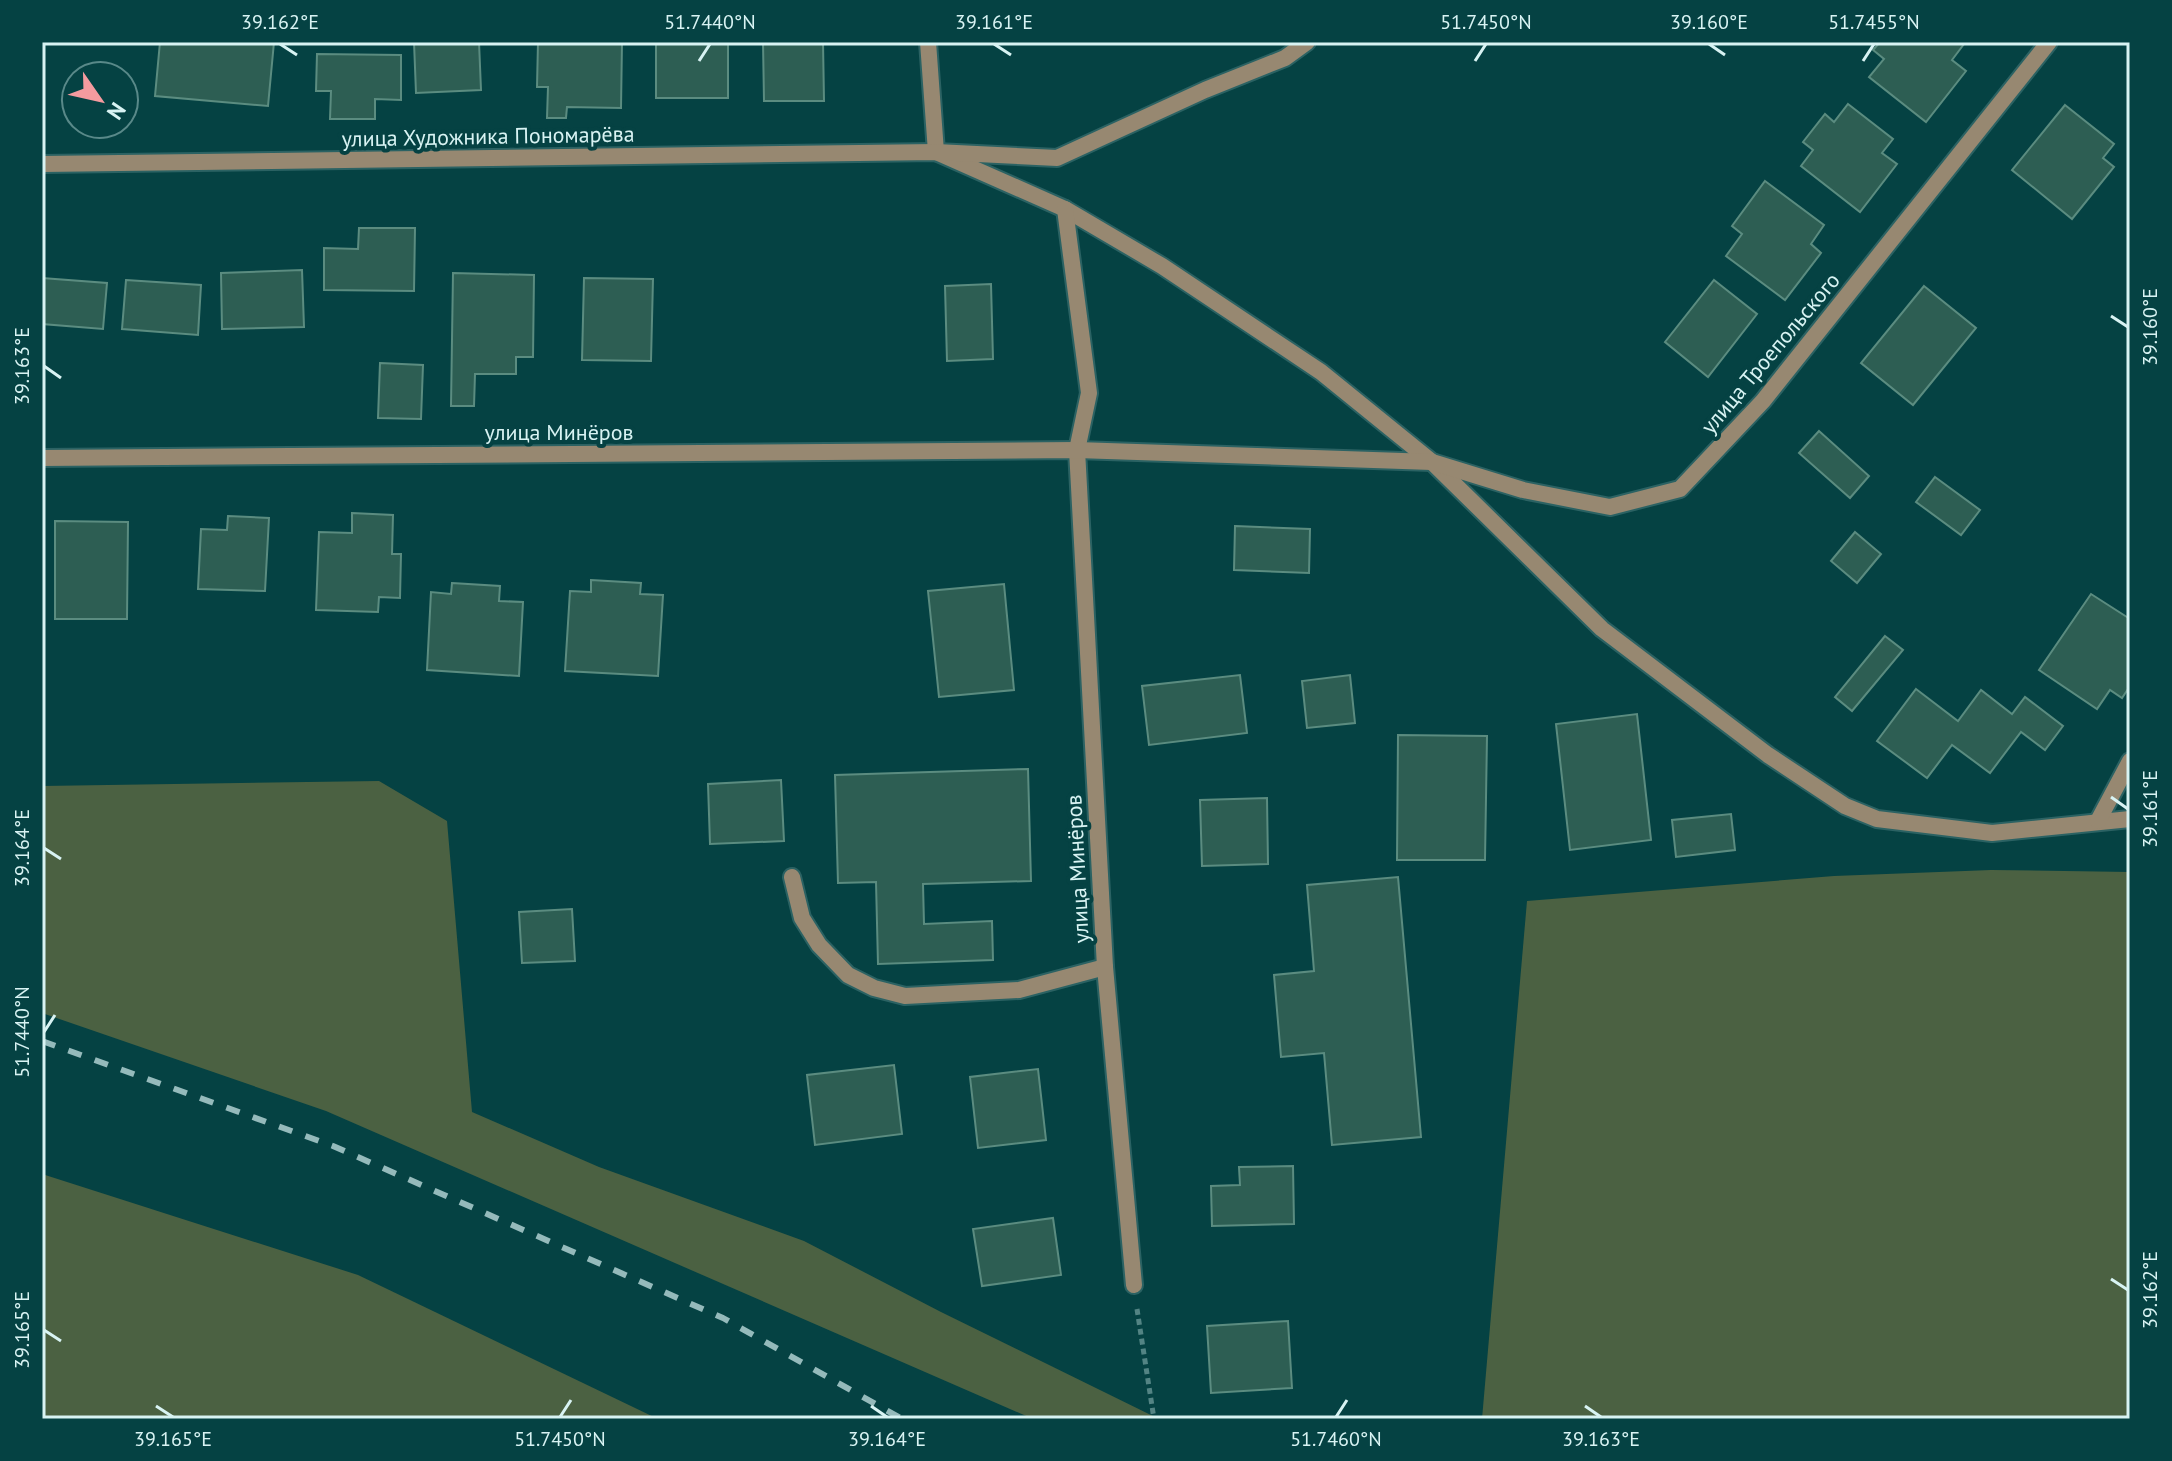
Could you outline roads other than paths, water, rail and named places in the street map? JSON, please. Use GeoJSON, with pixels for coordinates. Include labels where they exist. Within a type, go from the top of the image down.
{"type":"FeatureCollection","features":[{"type":"Feature","properties":{"kind":"street"},"geometry":{"type":"LineString","coordinates":[[928,42],[936,152],[1065,209],[1162,266],[1321,372],[1432,462],[1602,629],[1768,755],[1845,806],[1877,819],[1992,833],[2130,819]]}},
{"type":"Feature","properties":{"kind":"street","name":"улица Художника Пономарёва"},"geometry":{"type":"LineString","coordinates":[[42,164],[936,152],[1057,158],[1205,90],[1285,58],[1307,42]]}},
{"type":"Feature","properties":{"kind":"street","name":"улица Троепольского"},"geometry":{"type":"LineString","coordinates":[[1432,462],[1523,490],[1610,507],[1680,489],[1763,401],[2049,42]]}},
{"type":"Feature","properties":{"kind":"street","name":"улица Минёров"},"geometry":{"type":"LineString","coordinates":[[1065,209],[1089,393],[1077,450],[1105,967],[1134,1285]]}},
{"type":"Feature","properties":{"kind":"street"},"geometry":{"type":"LineString","coordinates":[[1077,450],[1432,462]]}},
{"type":"Feature","properties":{"kind":"street","name":"улица Минёров"},"geometry":{"type":"LineString","coordinates":[[42,458],[1077,450]]}},
{"type":"Feature","properties":{"kind":"street"},"geometry":{"type":"LineString","coordinates":[[2098,821],[2130,761]]}},
{"type":"Feature","properties":{"kind":"street"},"geometry":{"type":"LineString","coordinates":[[792,877],[802,918],[819,945],[848,975],[874,988],[905,996],[1019,990],[1105,967]]}},
{"type":"Feature","properties":{"kind":"railway"},"geometry":{"type":"LineString","coordinates":[[42,1041],[333,1146],[723,1318],[902,1419]]}}]}
